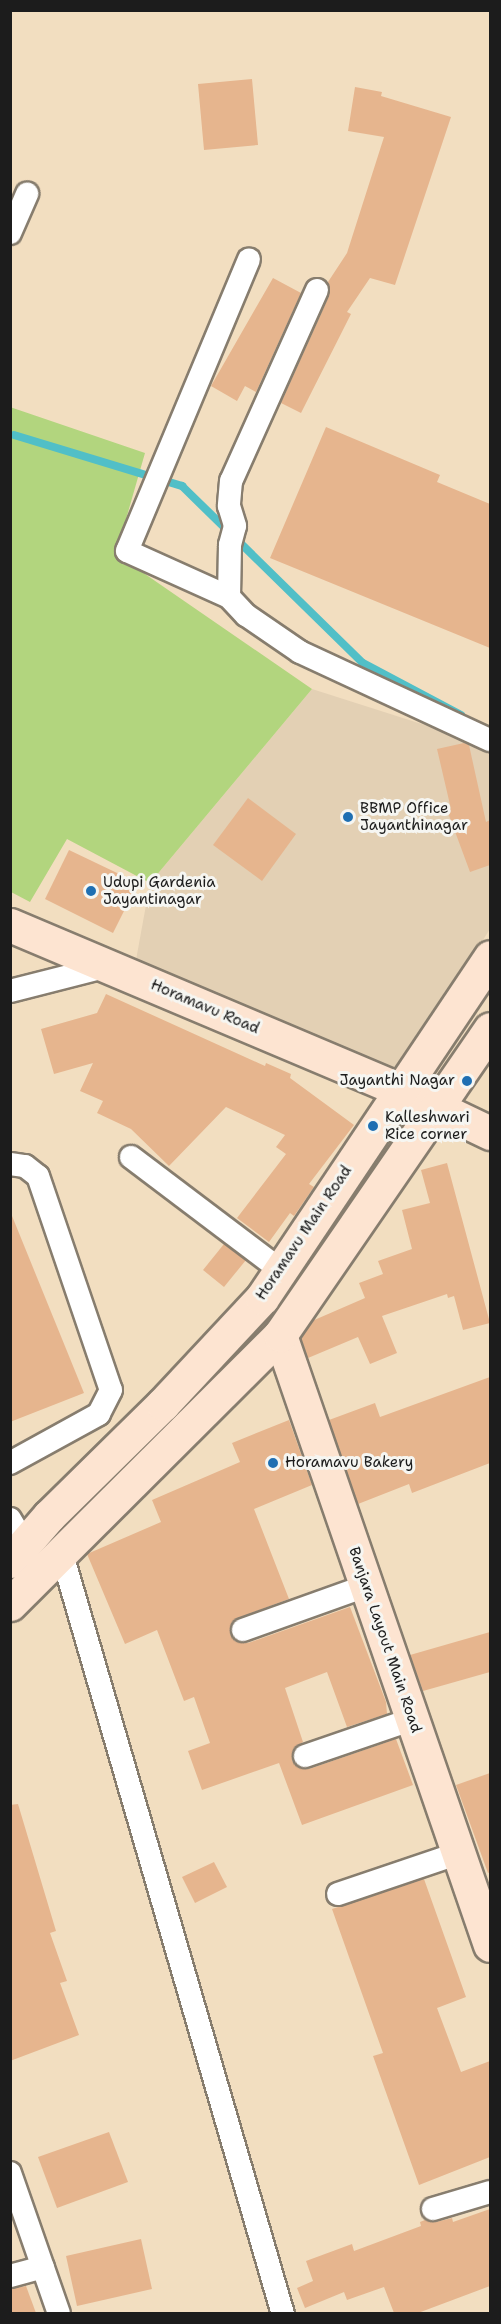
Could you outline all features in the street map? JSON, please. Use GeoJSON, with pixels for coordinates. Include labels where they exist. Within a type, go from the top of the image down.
{"type":"FeatureCollection","features":[{"type":"Feature","properties":{"kind":"main road","name":"Horamavu Road"},"geometry":{"type":"LineString","coordinates":[[10,925],[400,1090],[490,1133]]}},
{"type":"Feature","properties":{"kind":"main road","name":"Horamavu Main Road"},"geometry":{"type":"LineString","coordinates":[[15,1541],[171,1395],[262,1298],[490,957]]}},
{"type":"Feature","properties":{"kind":"main road"},"geometry":{"type":"LineString","coordinates":[[10,1604],[280,1335],[490,1029]]}},
{"type":"Feature","properties":{"kind":"main road","name":"Banjara Layout Main Road"},"geometry":{"type":"LineString","coordinates":[[280,1335],[489,1936]]}},
{"type":"Feature","properties":{"kind":"street"},"geometry":{"type":"LineString","coordinates":[[10,233],[27,194]]}},
{"type":"Feature","properties":{"kind":"street"},"geometry":{"type":"LineString","coordinates":[[249,259],[127,550],[229,597],[246,615],[300,652],[490,740]]}},
{"type":"Feature","properties":{"kind":"street"},"geometry":{"type":"LineString","coordinates":[[229,597],[233,536],[229,506],[231,481],[317,290]]}},
{"type":"Feature","properties":{"kind":"street"},"geometry":{"type":"LineString","coordinates":[[10,991],[108,966]]}},
{"type":"Feature","properties":{"kind":"street"},"geometry":{"type":"LineString","coordinates":[[131,1157],[282,1271]]}},
{"type":"Feature","properties":{"kind":"street"},"geometry":{"type":"LineString","coordinates":[[10,1164],[25,1166],[38,1176],[111,1390],[99,1414],[10,1463]]}},
{"type":"Feature","properties":{"kind":"street"},"geometry":{"type":"LineString","coordinates":[[61,1551],[283,2313]]}},
{"type":"Feature","properties":{"kind":"street"},"geometry":{"type":"LineString","coordinates":[[243,1629],[366,1586]]}},
{"type":"Feature","properties":{"kind":"street"},"geometry":{"type":"LineString","coordinates":[[304,1756],[413,1719]]}},
{"type":"Feature","properties":{"kind":"street"},"geometry":{"type":"LineString","coordinates":[[338,1894],[459,1853]]}},
{"type":"Feature","properties":{"kind":"street"},"geometry":{"type":"LineString","coordinates":[[10,2173],[58,2313]]}},
{"type":"Feature","properties":{"kind":"street"},"geometry":{"type":"LineString","coordinates":[[433,2209],[490,2192]]}},
{"type":"Feature","properties":{"kind":"street"},"geometry":{"type":"LineString","coordinates":[[10,2276],[43,2267]]}},
{"type":"Feature","properties":{"kind":"shaded area","name":"BBMP Office Jayanthinagar"},"geometry":{"type":"Polygon","coordinates":[[[312,689],[475,741],[490,751],[490,929],[395,1077],[136,960],[150,883],[312,689]]]}},
{"type":"Feature","properties":{"kind":"green space"},"geometry":{"type":"Polygon","coordinates":[[[10,407],[145,453],[116,554],[312,689],[150,883],[67,839],[30,902],[11,892],[10,407]]]}},
{"type":"Feature","properties":{"kind":"building"},"geometry":{"type":"Polygon","coordinates":[[[252,79],[258,145],[204,150],[198,84],[252,79]]]}},
{"type":"Feature","properties":{"kind":"building"},"geometry":{"type":"Polygon","coordinates":[[[355,87],[382,92],[381,96],[451,117],[395,285],[370,278],[347,312],[351,314],[301,413],[281,403],[329,296],[328,282],[347,253],[384,137],[348,131],[355,87]]]}},
{"type":"Feature","properties":{"kind":"building"},"geometry":{"type":"Polygon","coordinates":[[[273,278],[301,293],[256,392],[245,386],[237,401],[211,386],[273,278]]]}},
{"type":"Feature","properties":{"kind":"building"},"geometry":{"type":"Polygon","coordinates":[[[326,427],[440,475],[437,482],[490,504],[490,648],[270,558],[326,427]]]}},
{"type":"Feature","properties":{"kind":"building"},"geometry":{"type":"Polygon","coordinates":[[[464,743],[469,745],[486,822],[490,820],[490,865],[470,872],[447,810],[451,809],[437,749],[464,743]]]}},
{"type":"Feature","properties":{"kind":"building"},"geometry":{"type":"Polygon","coordinates":[[[248,798],[296,834],[262,881],[213,845],[248,798]]]}},
{"type":"Feature","properties":{"kind":"building","name":"Udupi Gardenia Jayantinagar"},"geometry":{"type":"Polygon","coordinates":[[[69,850],[138,883],[113,933],[45,899],[69,850]]]}},
{"type":"Feature","properties":{"kind":"building"},"geometry":{"type":"Polygon","coordinates":[[[106,994],[265,1066],[266,1063],[291,1074],[290,1078],[354,1125],[309,1184],[314,1187],[294,1216],[290,1213],[269,1242],[237,1218],[286,1154],[276,1147],[285,1135],[226,1107],[169,1166],[131,1129],[97,1113],[103,1101],[80,1091],[93,1063],[54,1074],[41,1029],[97,1013],[106,994]]]}},
{"type":"Feature","properties":{"kind":"building"},"geometry":{"type":"Polygon","coordinates":[[[447,1163],[490,1323],[463,1330],[454,1296],[448,1298],[447,1294],[382,1316],[397,1353],[370,1364],[358,1337],[308,1358],[301,1338],[312,1321],[365,1298],[359,1283],[383,1274],[378,1261],[412,1249],[402,1210],[430,1203],[421,1170],[447,1163]]]}},
{"type":"Feature","properties":{"kind":"building"},"geometry":{"type":"Polygon","coordinates":[[[10,1211],[84,1393],[10,1422],[10,1211]]]}},
{"type":"Feature","properties":{"kind":"building"},"geometry":{"type":"Polygon","coordinates":[[[224,1244],[246,1260],[224,1287],[203,1270],[224,1244]]]}},
{"type":"Feature","properties":{"kind":"building"},"geometry":{"type":"Polygon","coordinates":[[[490,1377],[490,1463],[412,1493],[409,1484],[358,1504],[329,1420],[375,1403],[380,1417],[490,1377]]]}},
{"type":"Feature","properties":{"kind":"building"},"geometry":{"type":"Polygon","coordinates":[[[289,1420],[312,1485],[254,1509],[289,1599],[238,1618],[232,1622],[230,1634],[235,1641],[248,1643],[350,1607],[386,1702],[387,1714],[347,1727],[327,1672],[285,1688],[303,1742],[294,1748],[292,1761],[302,1769],[309,1769],[396,1739],[413,1785],[302,1825],[279,1763],[202,1790],[188,1751],[210,1743],[194,1697],[184,1701],[157,1630],[125,1644],[87,1554],[161,1522],[152,1500],[240,1462],[232,1443],[289,1420]]]}},
{"type":"Feature","properties":{"kind":"building"},"geometry":{"type":"Polygon","coordinates":[[[490,1632],[490,1672],[423,1691],[410,1655],[490,1632]]]}},
{"type":"Feature","properties":{"kind":"building"},"geometry":{"type":"Polygon","coordinates":[[[490,1773],[490,1872],[488,1873],[456,1785],[490,1773]]]}},
{"type":"Feature","properties":{"kind":"building"},"geometry":{"type":"Polygon","coordinates":[[[18,1804],[56,1931],[50,1933],[67,1981],[60,1983],[79,2035],[10,2061],[10,1805],[18,1804]]]}},
{"type":"Feature","properties":{"kind":"building"},"geometry":{"type":"Polygon","coordinates":[[[214,1862],[227,1887],[195,1903],[182,1877],[214,1862]]]}},
{"type":"Feature","properties":{"kind":"building"},"geometry":{"type":"Polygon","coordinates":[[[424,1879],[466,1997],[437,2008],[461,2072],[490,2061],[490,2157],[419,2185],[373,2056],[383,2053],[332,1909],[424,1879]]]}},
{"type":"Feature","properties":{"kind":"building"},"geometry":{"type":"Polygon","coordinates":[[[109,2132],[128,2182],[57,2208],[38,2157],[109,2132]]]}},
{"type":"Feature","properties":{"kind":"building"},"geometry":{"type":"Polygon","coordinates":[[[490,2209],[490,2286],[418,2313],[394,2313],[384,2287],[347,2300],[344,2292],[305,2308],[297,2288],[313,2281],[306,2261],[352,2244],[354,2251],[421,2226],[420,2222],[425,2220],[436,2222],[452,2218],[453,2222],[490,2209]]]}},
{"type":"Feature","properties":{"kind":"building"},"geometry":{"type":"Polygon","coordinates":[[[141,2239],[152,2289],[77,2306],[66,2256],[141,2239]]]}},
{"type":"Feature","properties":{"kind":"building"},"geometry":{"type":"Polygon","coordinates":[[[26,2286],[36,2313],[10,2313],[10,2289],[26,2286]]]}},
{"type":"Feature","properties":{"kind":"waterway"},"geometry":{"type":"LineString","coordinates":[[14,435],[182,486],[363,663],[461,715]]}},
{"type":"Feature","properties":{"kind":"place","name":"BBMP Office Jayanthinagar"},"geometry":{"type":"Point","coordinates":[348,817]}},
{"type":"Feature","properties":{"kind":"place","name":"Udupi Gardenia Jayantinagar"},"geometry":{"type":"Point","coordinates":[91,891]}},
{"type":"Feature","properties":{"kind":"place","name":"Jayanthi Nagar"},"geometry":{"type":"Point","coordinates":[467,1081]}},
{"type":"Feature","properties":{"kind":"place","name":"Kalleshwari Rice corner"},"geometry":{"type":"Point","coordinates":[373,1126]}},
{"type":"Feature","properties":{"kind":"place","name":"Horamavu Bakery"},"geometry":{"type":"Point","coordinates":[273,1463]}}]}
